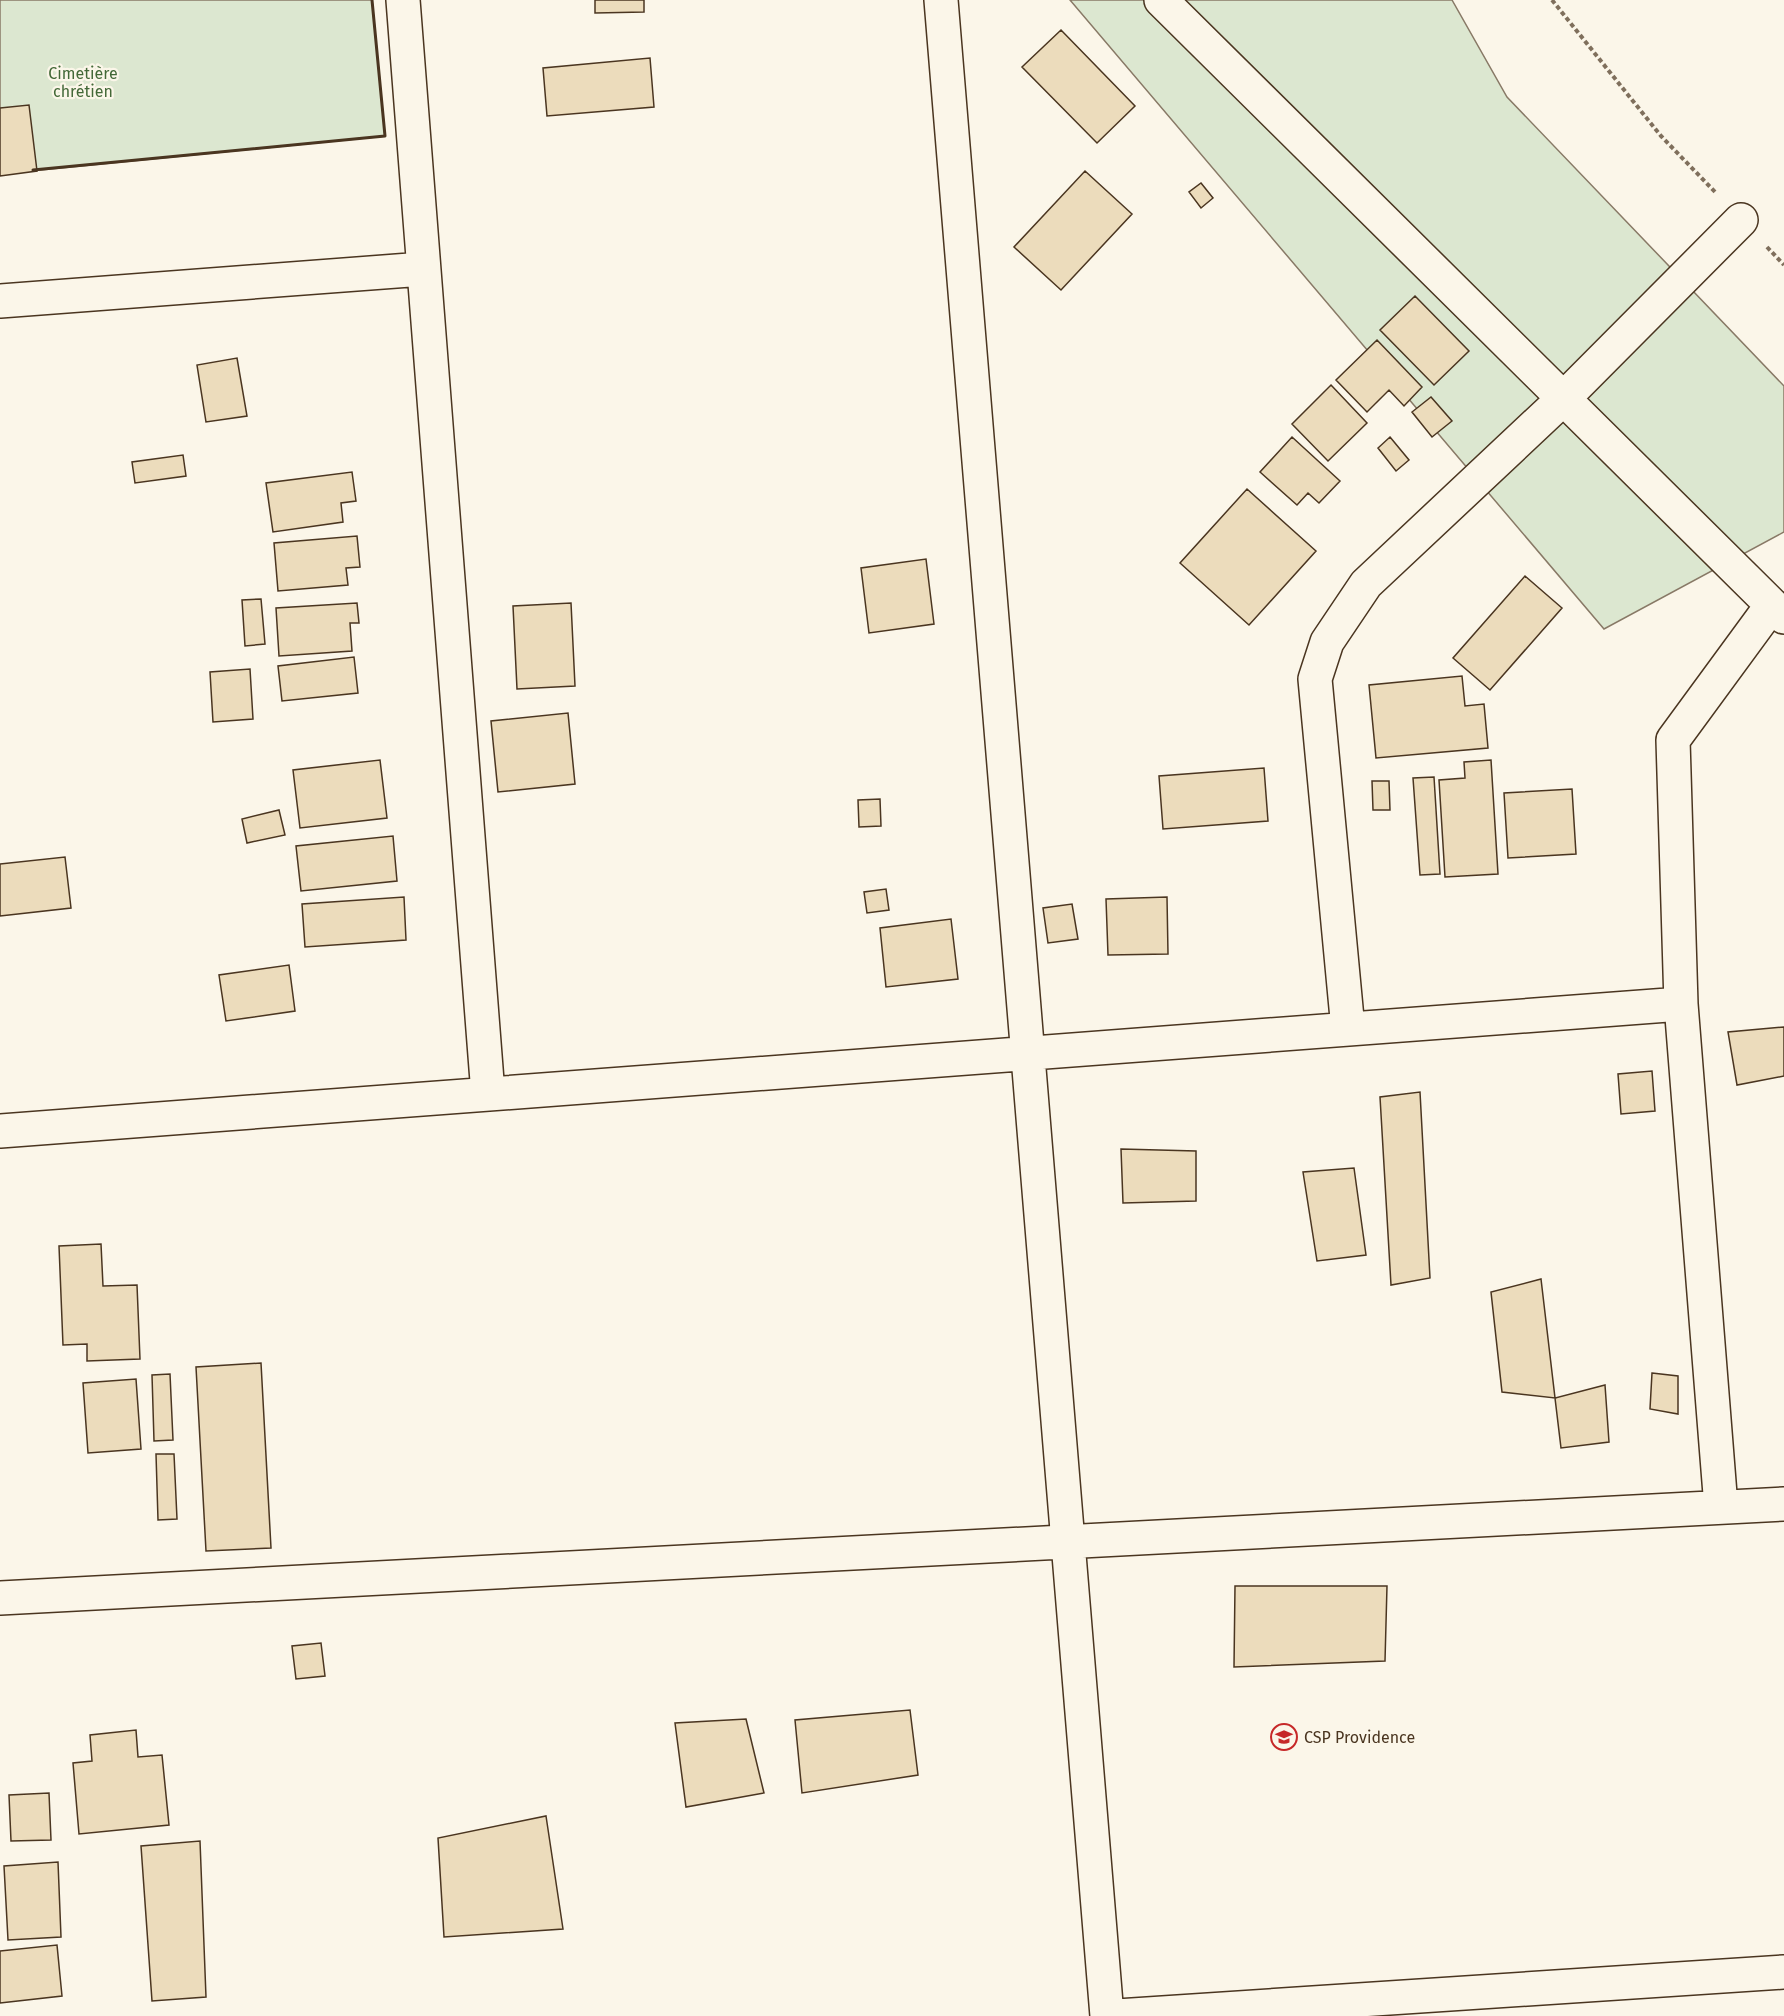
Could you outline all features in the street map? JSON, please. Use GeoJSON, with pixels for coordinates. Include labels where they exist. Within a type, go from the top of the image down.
{"type":"FeatureCollection","features":[{"type":"Feature","properties":{"kind":"street"},"geometry":{"type":"LineString","coordinates":[[404,0],[488,1094]]}},
{"type":"Feature","properties":{"kind":"street"},"geometry":{"type":"LineString","coordinates":[[941,0],[1107,2016]]}},
{"type":"Feature","properties":{"kind":"street"},"geometry":{"type":"LineString","coordinates":[[1161,0],[1778,611],[1673,740],[1681,1004],[1721,1507]]}},
{"type":"Feature","properties":{"kind":"street"},"geometry":{"type":"LineString","coordinates":[[1348,1029],[1315,679],[1327,642],[1366,584],[1563,399],[1741,220]]}},
{"type":"Feature","properties":{"kind":"street"},"geometry":{"type":"LineString","coordinates":[[0,301],[423,269]]}},
{"type":"Feature","properties":{"kind":"street"},"geometry":{"type":"LineString","coordinates":[[0,1131],[1681,1004]]}},
{"type":"Feature","properties":{"kind":"street"},"geometry":{"type":"LineString","coordinates":[[0,1598],[1784,1504]]}},
{"type":"Feature","properties":{"kind":"street"},"geometry":{"type":"LineString","coordinates":[[1117,2016],[1784,1972]]}},
{"type":"Feature","properties":{"kind":"path"},"geometry":{"type":"LineString","coordinates":[[1552,0],[1661,136],[1784,265]]}},
{"type":"Feature","properties":{"kind":"green space","name":"Cimetière chrétien"},"geometry":{"type":"Polygon","coordinates":[[[0,0],[372,0],[385,136],[0,174],[0,0]]]}},
{"type":"Feature","properties":{"kind":"green space"},"geometry":{"type":"Polygon","coordinates":[[[1070,0],[1452,0],[1507,97],[1784,386],[1784,532],[1604,629],[1070,0]]]}},
{"type":"Feature","properties":{"kind":"building"},"geometry":{"type":"Polygon","coordinates":[[[595,0],[644,0],[644,12],[595,13],[595,0]]]}},
{"type":"Feature","properties":{"kind":"building"},"geometry":{"type":"Polygon","coordinates":[[[1061,30],[1135,106],[1097,143],[1022,67],[1061,30]]]}},
{"type":"Feature","properties":{"kind":"building"},"geometry":{"type":"Polygon","coordinates":[[[650,58],[654,107],[547,116],[543,68],[650,58]]]}},
{"type":"Feature","properties":{"kind":"building"},"geometry":{"type":"Polygon","coordinates":[[[29,105],[37,171],[0,176],[0,108],[29,105]]]}},
{"type":"Feature","properties":{"kind":"building"},"geometry":{"type":"Polygon","coordinates":[[[1085,171],[1132,214],[1061,290],[1014,247],[1085,171]]]}},
{"type":"Feature","properties":{"kind":"building"},"geometry":{"type":"Polygon","coordinates":[[[1201,183],[1213,198],[1201,208],[1189,192],[1201,183]]]}},
{"type":"Feature","properties":{"kind":"building"},"geometry":{"type":"Polygon","coordinates":[[[1415,296],[1469,351],[1434,385],[1380,330],[1415,296]]]}},
{"type":"Feature","properties":{"kind":"building"},"geometry":{"type":"Polygon","coordinates":[[[1377,340],[1422,387],[1404,406],[1389,390],[1367,412],[1336,380],[1377,340]]]}},
{"type":"Feature","properties":{"kind":"building"},"geometry":{"type":"Polygon","coordinates":[[[237,358],[247,416],[206,422],[197,365],[237,358]]]}},
{"type":"Feature","properties":{"kind":"building"},"geometry":{"type":"Polygon","coordinates":[[[1331,385],[1367,423],[1328,461],[1292,424],[1331,385]]]}},
{"type":"Feature","properties":{"kind":"building"},"geometry":{"type":"Polygon","coordinates":[[[1431,397],[1452,421],[1432,437],[1412,412],[1431,397]]]}},
{"type":"Feature","properties":{"kind":"building"},"geometry":{"type":"Polygon","coordinates":[[[1292,437],[1340,481],[1319,503],[1308,493],[1297,505],[1260,472],[1292,437]]]}},
{"type":"Feature","properties":{"kind":"building"},"geometry":{"type":"Polygon","coordinates":[[[1390,437],[1409,460],[1396,471],[1378,448],[1390,437]]]}},
{"type":"Feature","properties":{"kind":"building"},"geometry":{"type":"Polygon","coordinates":[[[183,455],[186,476],[135,483],[132,462],[183,455]]]}},
{"type":"Feature","properties":{"kind":"building"},"geometry":{"type":"Polygon","coordinates":[[[352,472],[356,501],[341,503],[343,522],[273,532],[266,483],[352,472]]]}},
{"type":"Feature","properties":{"kind":"building"},"geometry":{"type":"Polygon","coordinates":[[[1247,489],[1316,551],[1249,625],[1180,563],[1247,489]]]}},
{"type":"Feature","properties":{"kind":"building"},"geometry":{"type":"Polygon","coordinates":[[[357,536],[360,567],[346,568],[348,585],[278,591],[274,543],[357,536]]]}},
{"type":"Feature","properties":{"kind":"building"},"geometry":{"type":"Polygon","coordinates":[[[926,559],[934,624],[869,633],[861,568],[926,559]]]}},
{"type":"Feature","properties":{"kind":"building"},"geometry":{"type":"Polygon","coordinates":[[[1525,576],[1562,608],[1490,690],[1453,658],[1525,576]]]}},
{"type":"Feature","properties":{"kind":"building"},"geometry":{"type":"Polygon","coordinates":[[[261,599],[265,644],[245,646],[242,600],[261,599]]]}},
{"type":"Feature","properties":{"kind":"building"},"geometry":{"type":"Polygon","coordinates":[[[357,603],[359,623],[350,623],[352,651],[279,656],[276,608],[357,603]]]}},
{"type":"Feature","properties":{"kind":"building"},"geometry":{"type":"Polygon","coordinates":[[[571,603],[575,686],[517,689],[513,606],[571,603]]]}},
{"type":"Feature","properties":{"kind":"building"},"geometry":{"type":"Polygon","coordinates":[[[354,657],[358,693],[282,701],[278,666],[354,657]]]}},
{"type":"Feature","properties":{"kind":"building"},"geometry":{"type":"Polygon","coordinates":[[[250,669],[253,719],[213,722],[210,672],[250,669]]]}},
{"type":"Feature","properties":{"kind":"building"},"geometry":{"type":"Polygon","coordinates":[[[1462,676],[1465,706],[1484,704],[1488,748],[1376,758],[1369,685],[1462,676]]]}},
{"type":"Feature","properties":{"kind":"building"},"geometry":{"type":"Polygon","coordinates":[[[568,713],[575,784],[498,792],[491,721],[568,713]]]}},
{"type":"Feature","properties":{"kind":"building"},"geometry":{"type":"Polygon","coordinates":[[[380,760],[387,818],[300,828],[293,770],[380,760]]]}},
{"type":"Feature","properties":{"kind":"building"},"geometry":{"type":"Polygon","coordinates":[[[1491,760],[1498,874],[1445,877],[1439,780],[1465,778],[1464,762],[1491,760]]]}},
{"type":"Feature","properties":{"kind":"building"},"geometry":{"type":"Polygon","coordinates":[[[1264,768],[1268,821],[1163,829],[1159,776],[1264,768]]]}},
{"type":"Feature","properties":{"kind":"building"},"geometry":{"type":"Polygon","coordinates":[[[1434,777],[1440,874],[1420,875],[1413,778],[1434,777]]]}},
{"type":"Feature","properties":{"kind":"building"},"geometry":{"type":"Polygon","coordinates":[[[1372,781],[1389,781],[1390,810],[1373,810],[1372,781]]]}},
{"type":"Feature","properties":{"kind":"building"},"geometry":{"type":"Polygon","coordinates":[[[1572,789],[1576,854],[1508,858],[1504,793],[1572,789]]]}},
{"type":"Feature","properties":{"kind":"building"},"geometry":{"type":"Polygon","coordinates":[[[880,799],[881,826],[859,827],[858,800],[880,799]]]}},
{"type":"Feature","properties":{"kind":"building"},"geometry":{"type":"Polygon","coordinates":[[[279,810],[285,835],[247,843],[242,819],[279,810]]]}},
{"type":"Feature","properties":{"kind":"building"},"geometry":{"type":"Polygon","coordinates":[[[393,836],[397,881],[301,891],[296,846],[393,836]]]}},
{"type":"Feature","properties":{"kind":"building"},"geometry":{"type":"Polygon","coordinates":[[[65,857],[71,908],[0,916],[0,864],[65,857]]]}},
{"type":"Feature","properties":{"kind":"building"},"geometry":{"type":"Polygon","coordinates":[[[886,889],[889,910],[867,913],[864,892],[886,889]]]}},
{"type":"Feature","properties":{"kind":"building"},"geometry":{"type":"Polygon","coordinates":[[[404,897],[406,940],[305,947],[302,904],[404,897]]]}},
{"type":"Feature","properties":{"kind":"building"},"geometry":{"type":"Polygon","coordinates":[[[1167,897],[1168,954],[1108,955],[1106,899],[1167,897]]]}},
{"type":"Feature","properties":{"kind":"building"},"geometry":{"type":"Polygon","coordinates":[[[1072,904],[1078,939],[1048,943],[1043,908],[1072,904]]]}},
{"type":"Feature","properties":{"kind":"building"},"geometry":{"type":"Polygon","coordinates":[[[951,919],[958,979],[886,987],[880,928],[951,919]]]}},
{"type":"Feature","properties":{"kind":"building"},"geometry":{"type":"Polygon","coordinates":[[[289,965],[295,1011],[226,1021],[219,975],[289,965]]]}},
{"type":"Feature","properties":{"kind":"building"},"geometry":{"type":"Polygon","coordinates":[[[1784,1027],[1784,1076],[1737,1085],[1728,1032],[1784,1027]]]}},
{"type":"Feature","properties":{"kind":"building"},"geometry":{"type":"Polygon","coordinates":[[[1652,1071],[1655,1111],[1621,1114],[1618,1074],[1652,1071]]]}},
{"type":"Feature","properties":{"kind":"building"},"geometry":{"type":"Polygon","coordinates":[[[1420,1092],[1430,1278],[1391,1285],[1380,1097],[1420,1092]]]}},
{"type":"Feature","properties":{"kind":"building"},"geometry":{"type":"Polygon","coordinates":[[[1121,1149],[1196,1151],[1196,1201],[1123,1203],[1121,1149]]]}},
{"type":"Feature","properties":{"kind":"building"},"geometry":{"type":"Polygon","coordinates":[[[1354,1168],[1366,1255],[1317,1261],[1303,1172],[1354,1168]]]}},
{"type":"Feature","properties":{"kind":"building"},"geometry":{"type":"Polygon","coordinates":[[[101,1244],[103,1286],[137,1285],[140,1359],[87,1361],[87,1344],[63,1345],[59,1246],[101,1244]]]}},
{"type":"Feature","properties":{"kind":"building"},"geometry":{"type":"Polygon","coordinates":[[[1541,1279],[1555,1398],[1502,1392],[1491,1292],[1541,1279]]]}},
{"type":"Feature","properties":{"kind":"building"},"geometry":{"type":"Polygon","coordinates":[[[261,1363],[271,1548],[206,1551],[196,1367],[261,1363]]]}},
{"type":"Feature","properties":{"kind":"building"},"geometry":{"type":"Polygon","coordinates":[[[1652,1373],[1678,1376],[1678,1414],[1650,1409],[1652,1373]]]}},
{"type":"Feature","properties":{"kind":"building"},"geometry":{"type":"Polygon","coordinates":[[[170,1374],[173,1440],[154,1441],[152,1375],[170,1374]]]}},
{"type":"Feature","properties":{"kind":"building"},"geometry":{"type":"Polygon","coordinates":[[[136,1379],[141,1449],[88,1453],[83,1383],[136,1379]]]}},
{"type":"Feature","properties":{"kind":"building"},"geometry":{"type":"Polygon","coordinates":[[[1605,1385],[1609,1442],[1561,1448],[1555,1398],[1605,1385]]]}},
{"type":"Feature","properties":{"kind":"building"},"geometry":{"type":"Polygon","coordinates":[[[156,1454],[174,1454],[177,1519],[158,1520],[156,1454]]]}},
{"type":"Feature","properties":{"kind":"building"},"geometry":{"type":"Polygon","coordinates":[[[1235,1586],[1387,1586],[1385,1661],[1234,1667],[1235,1586]]]}},
{"type":"Feature","properties":{"kind":"building"},"geometry":{"type":"Polygon","coordinates":[[[321,1643],[325,1676],[296,1679],[292,1646],[321,1643]]]}},
{"type":"Feature","properties":{"kind":"building"},"geometry":{"type":"Polygon","coordinates":[[[910,1710],[918,1775],[802,1793],[795,1720],[910,1710]]]}},
{"type":"Feature","properties":{"kind":"building"},"geometry":{"type":"Polygon","coordinates":[[[746,1719],[764,1793],[686,1807],[675,1723],[746,1719]]]}},
{"type":"Feature","properties":{"kind":"building"},"geometry":{"type":"Polygon","coordinates":[[[136,1730],[138,1757],[162,1755],[169,1825],[79,1834],[73,1763],[92,1761],[90,1735],[136,1730]]]}},
{"type":"Feature","properties":{"kind":"building"},"geometry":{"type":"Polygon","coordinates":[[[49,1793],[51,1840],[11,1841],[9,1795],[49,1793]]]}},
{"type":"Feature","properties":{"kind":"building"},"geometry":{"type":"Polygon","coordinates":[[[546,1816],[563,1929],[444,1937],[438,1838],[546,1816]]]}},
{"type":"Feature","properties":{"kind":"building"},"geometry":{"type":"Polygon","coordinates":[[[200,1841],[206,1997],[152,2001],[141,1846],[200,1841]]]}},
{"type":"Feature","properties":{"kind":"building"},"geometry":{"type":"Polygon","coordinates":[[[58,1862],[61,1937],[8,1940],[4,1866],[58,1862]]]}},
{"type":"Feature","properties":{"kind":"building"},"geometry":{"type":"Polygon","coordinates":[[[57,1945],[62,1996],[0,2003],[0,1951],[57,1945]]]}},
{"type":"Feature","properties":{"kind":"wall"},"geometry":{"type":"LineString","coordinates":[[33,170],[385,136],[372,0]]}},
{"type":"Feature","properties":{"kind":"place","name":"CSP Providence"},"geometry":{"type":"Point","coordinates":[1284,1737]}}]}
